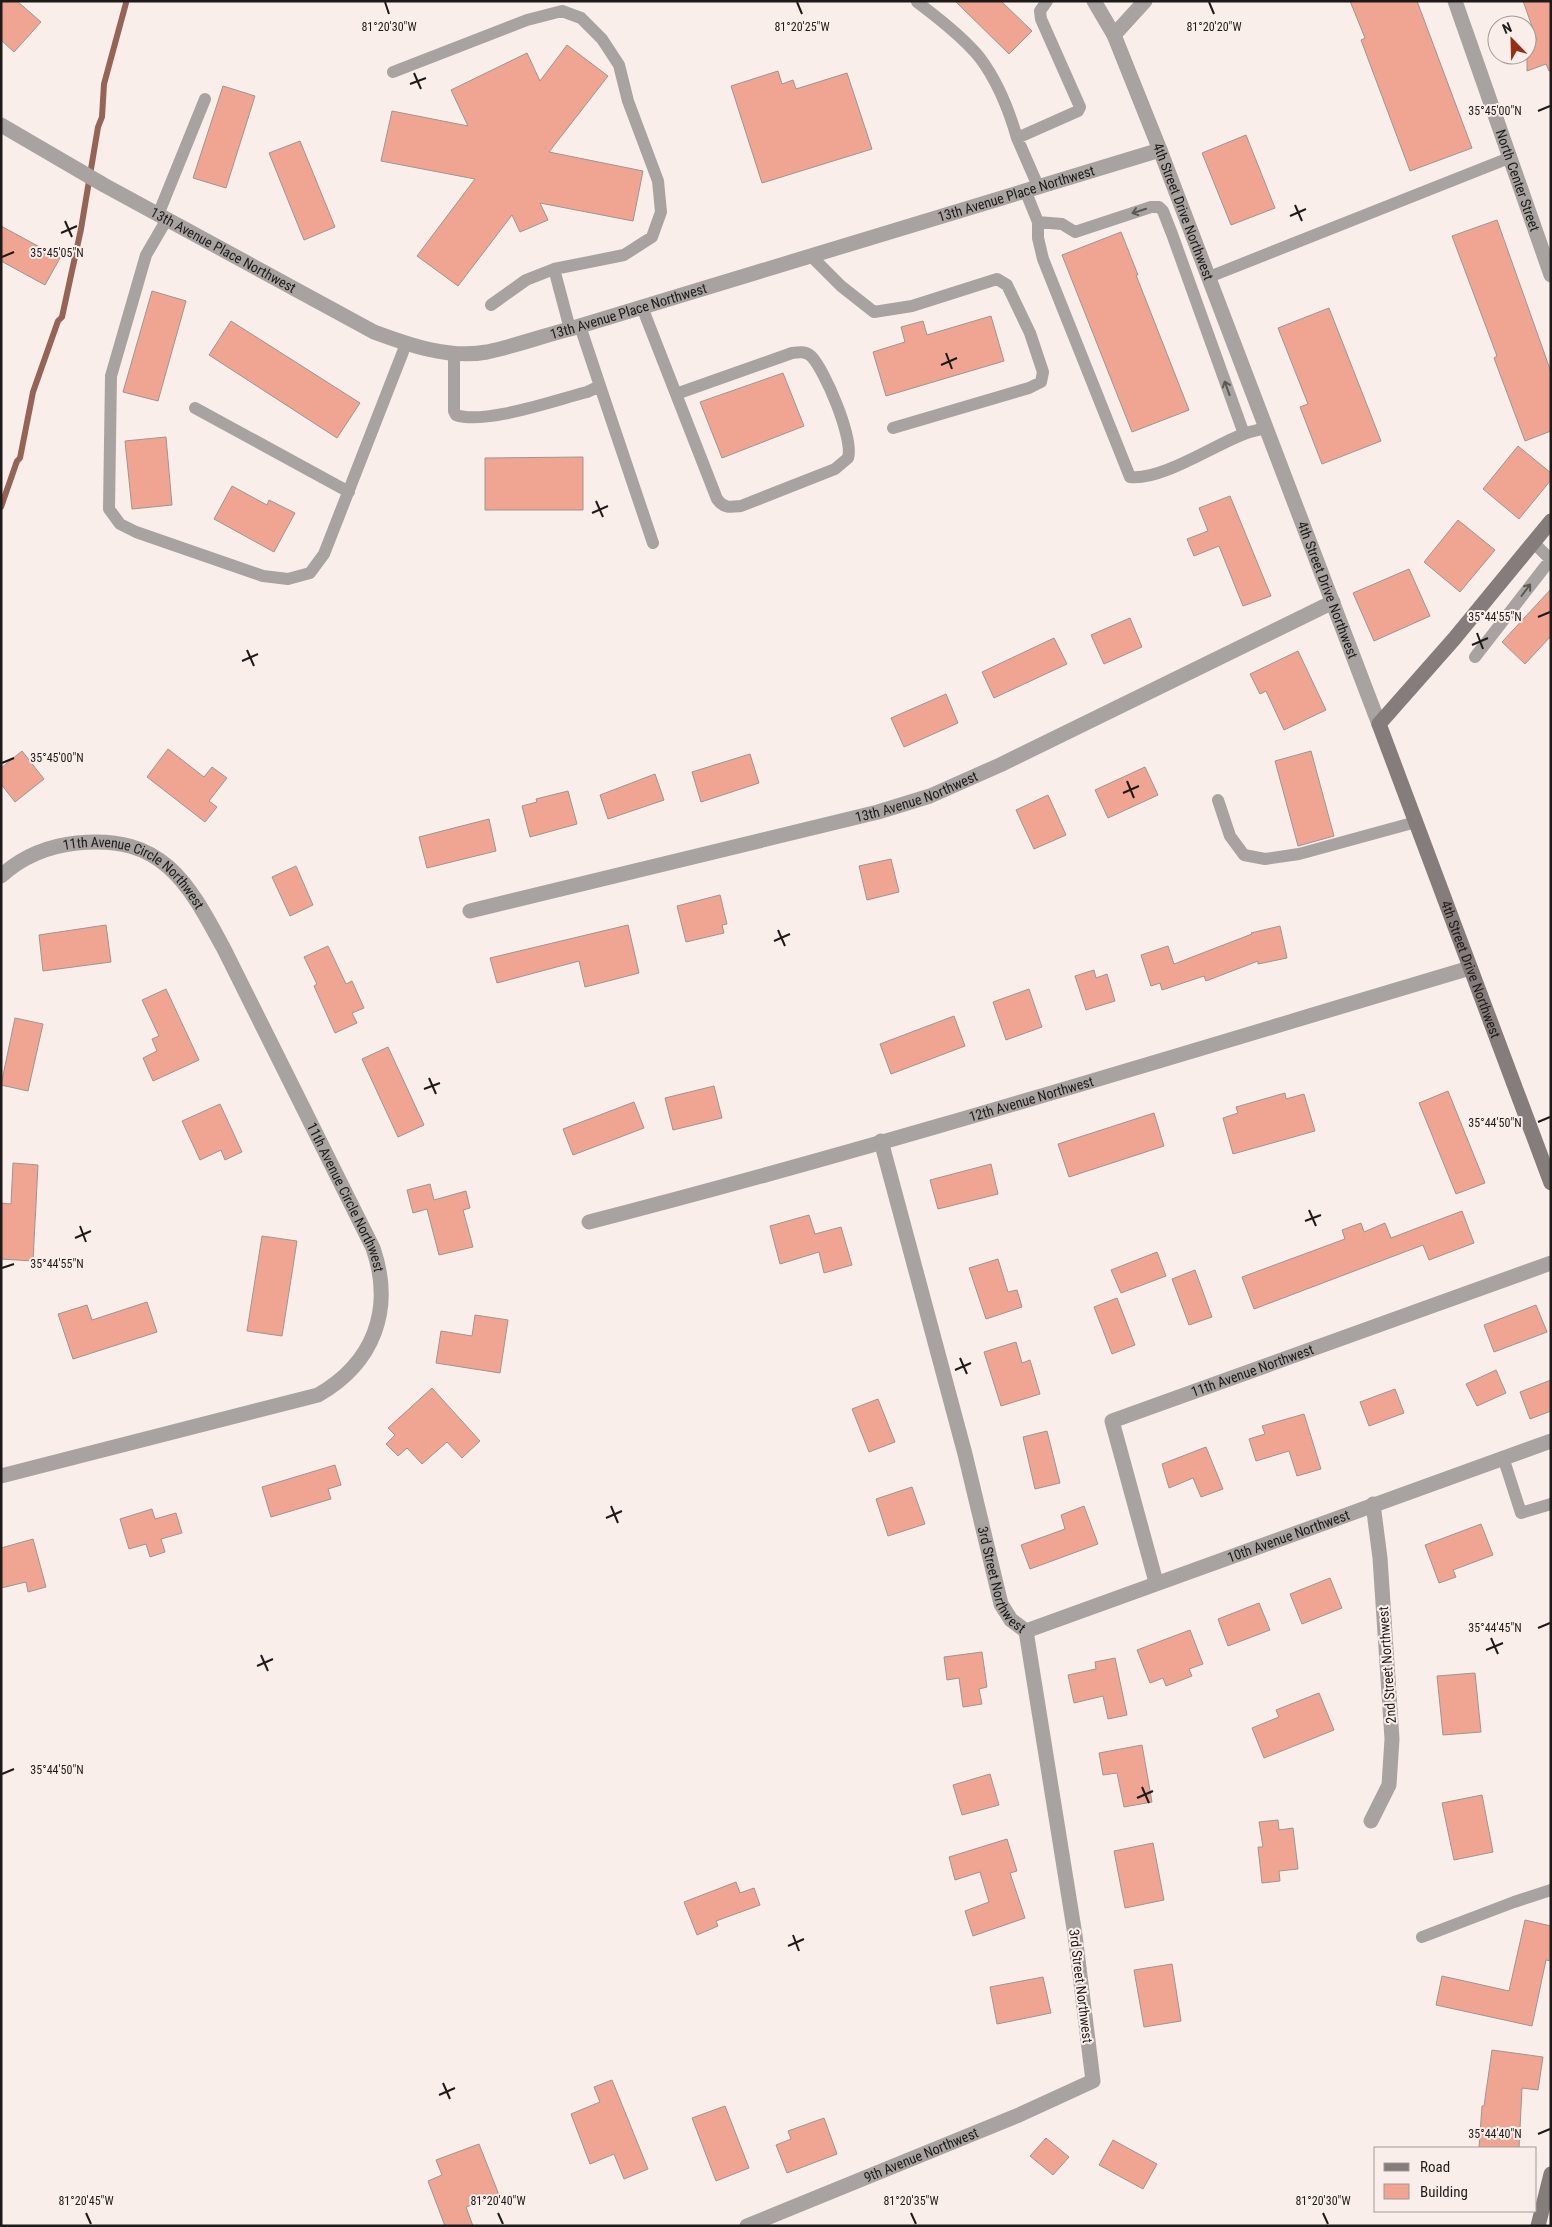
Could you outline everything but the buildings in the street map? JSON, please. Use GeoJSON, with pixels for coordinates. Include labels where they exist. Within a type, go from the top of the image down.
{"type":"FeatureCollection","features":[{"type":"Feature","properties":{"kind":"main road"},"geometry":{"type":"LineString","coordinates":[[1379,724],[1454,639],[1551,521]]}},
{"type":"Feature","properties":{"kind":"main road","name":"4th Street Drive Northwest"},"geometry":{"type":"LineString","coordinates":[[1379,724],[1551,1183]]}},
{"type":"Feature","properties":{"kind":"main road"},"geometry":{"type":"LineString","coordinates":[[1538,2226],[1551,2174]]}},
{"type":"Feature","properties":{"kind":"street","name":"4th Street Drive Northwest"},"geometry":{"type":"LineString","coordinates":[[1094,1],[1114,35],[1160,150],[1379,724]]}},
{"type":"Feature","properties":{"kind":"street"},"geometry":{"type":"LineString","coordinates":[[1114,35],[1145,1]]}},
{"type":"Feature","properties":{"kind":"street","name":"North Center Street"},"geometry":{"type":"LineString","coordinates":[[1455,1],[1551,275]]}},
{"type":"Feature","properties":{"kind":"street","name":"13th Avenue Place Northwest"},"geometry":{"type":"LineString","coordinates":[[1,125],[118,193],[374,332],[428,350],[454,352],[486,352],[575,327],[1160,150]]}},
{"type":"Feature","properties":{"kind":"street","name":"13th Avenue Northwest"},"geometry":{"type":"LineString","coordinates":[[470,911],[878,812],[930,796],[1000,765],[1333,602]]}},
{"type":"Feature","properties":{"kind":"street","name":"11th Avenue Circle Northwest"},"geometry":{"type":"LineString","coordinates":[[1,876],[23,859],[49,848],[100,841],[123,844],[145,851],[174,871],[202,909],[339,1178],[376,1256],[382,1282],[382,1299],[375,1333],[358,1363],[333,1387],[318,1395],[1,1476]]}},
{"type":"Feature","properties":{"kind":"street","name":"12th Avenue Northwest"},"geometry":{"type":"LineString","coordinates":[[589,1222],[715,1190],[1470,968]]}},
{"type":"Feature","properties":{"kind":"street","name":"3rd Street Northwest"},"geometry":{"type":"LineString","coordinates":[[881,1141],[965,1454],[1001,1604],[1011,1620],[1026,1631],[1075,1935],[1093,2081]]}},
{"type":"Feature","properties":{"kind":"street","name":"11th Avenue Northwest"},"geometry":{"type":"LineString","coordinates":[[1156,1582],[1112,1421],[1551,1263]]}},
{"type":"Feature","properties":{"kind":"street","name":"10th Avenue Northwest"},"geometry":{"type":"LineString","coordinates":[[1026,1631],[1156,1582],[1551,1441]]}},
{"type":"Feature","properties":{"kind":"street","name":"2nd Street Northwest"},"geometry":{"type":"LineString","coordinates":[[1370,1821],[1390,1785],[1392,1739],[1380,1558],[1373,1504]]}},
{"type":"Feature","properties":{"kind":"street","name":"9th Avenue Northwest"},"geometry":{"type":"LineString","coordinates":[[747,2226],[1010,2118],[1093,2081]]}},
{"type":"Feature","properties":{"kind":"lane"},"geometry":{"type":"LineString","coordinates":[[1017,138],[1078,110],[1080,107],[1041,19],[1040,11],[1047,1]]}},
{"type":"Feature","properties":{"kind":"lane"},"geometry":{"type":"LineString","coordinates":[[917,2],[980,57],[996,83],[1009,112],[1032,188],[1038,222],[1038,238],[1043,259],[1130,477],[1146,476],[1171,468],[1244,434],[1266,428]]}},
{"type":"Feature","properties":{"kind":"lane"},"geometry":{"type":"LineString","coordinates":[[394,72],[527,20],[562,11],[581,18],[602,39],[619,65],[628,101],[658,181],[661,212],[652,237],[624,255],[554,269],[526,280],[491,305]]}},
{"type":"Feature","properties":{"kind":"lane"},"geometry":{"type":"LineString","coordinates":[[205,99],[163,217],[146,255],[111,376],[109,509],[120,524],[136,532],[263,576],[288,579],[310,573],[324,554],[406,344]]}},
{"type":"Feature","properties":{"kind":"lane"},"geometry":{"type":"LineString","coordinates":[[1209,277],[1509,158]]}},
{"type":"Feature","properties":{"kind":"lane"},"geometry":{"type":"LineString","coordinates":[[1038,222],[1062,224],[1075,232],[1151,207],[1160,207],[1172,234],[1244,434]]}},
{"type":"Feature","properties":{"kind":"lane"},"geometry":{"type":"LineString","coordinates":[[1172,234],[1190,228]]}},
{"type":"Feature","properties":{"kind":"lane"},"geometry":{"type":"LineString","coordinates":[[811,256],[841,286],[874,312],[912,306],[997,279],[1007,285],[1030,333],[1043,372],[1041,382],[1030,388],[893,428]]}},
{"type":"Feature","properties":{"kind":"lane"},"geometry":{"type":"LineString","coordinates":[[554,269],[575,327],[600,386],[653,543]]}},
{"type":"Feature","properties":{"kind":"lane"},"geometry":{"type":"LineString","coordinates":[[642,307],[717,499],[721,504],[728,508],[741,506],[836,469],[848,458],[849,443],[841,416],[822,373],[810,356],[803,352],[792,353],[676,394]]}},
{"type":"Feature","properties":{"kind":"lane"},"geometry":{"type":"LineString","coordinates":[[454,352],[454,411],[456,415],[463,418],[482,418],[586,392],[600,386]]}},
{"type":"Feature","properties":{"kind":"lane"},"geometry":{"type":"LineString","coordinates":[[195,408],[349,492]]}},
{"type":"Feature","properties":{"kind":"lane"},"geometry":{"type":"LineString","coordinates":[[1475,657],[1550,559],[1533,542]]}},
{"type":"Feature","properties":{"kind":"lane"},"geometry":{"type":"LineString","coordinates":[[1218,800],[1230,836],[1244,855],[1265,859],[1299,854],[1416,822]]}},
{"type":"Feature","properties":{"kind":"lane"},"geometry":{"type":"LineString","coordinates":[[1503,1457],[1521,1513],[1551,1504]]}},
{"type":"Feature","properties":{"kind":"lane"},"geometry":{"type":"LineString","coordinates":[[1422,1937],[1551,1890]]}},
{"type":"Feature","properties":{"kind":"waterway"},"geometry":{"type":"LineString","coordinates":[[1,507],[17,461],[20,458],[33,392],[58,321],[62,317],[81,229],[98,127],[102,117],[104,84],[126,3]]}}]}
